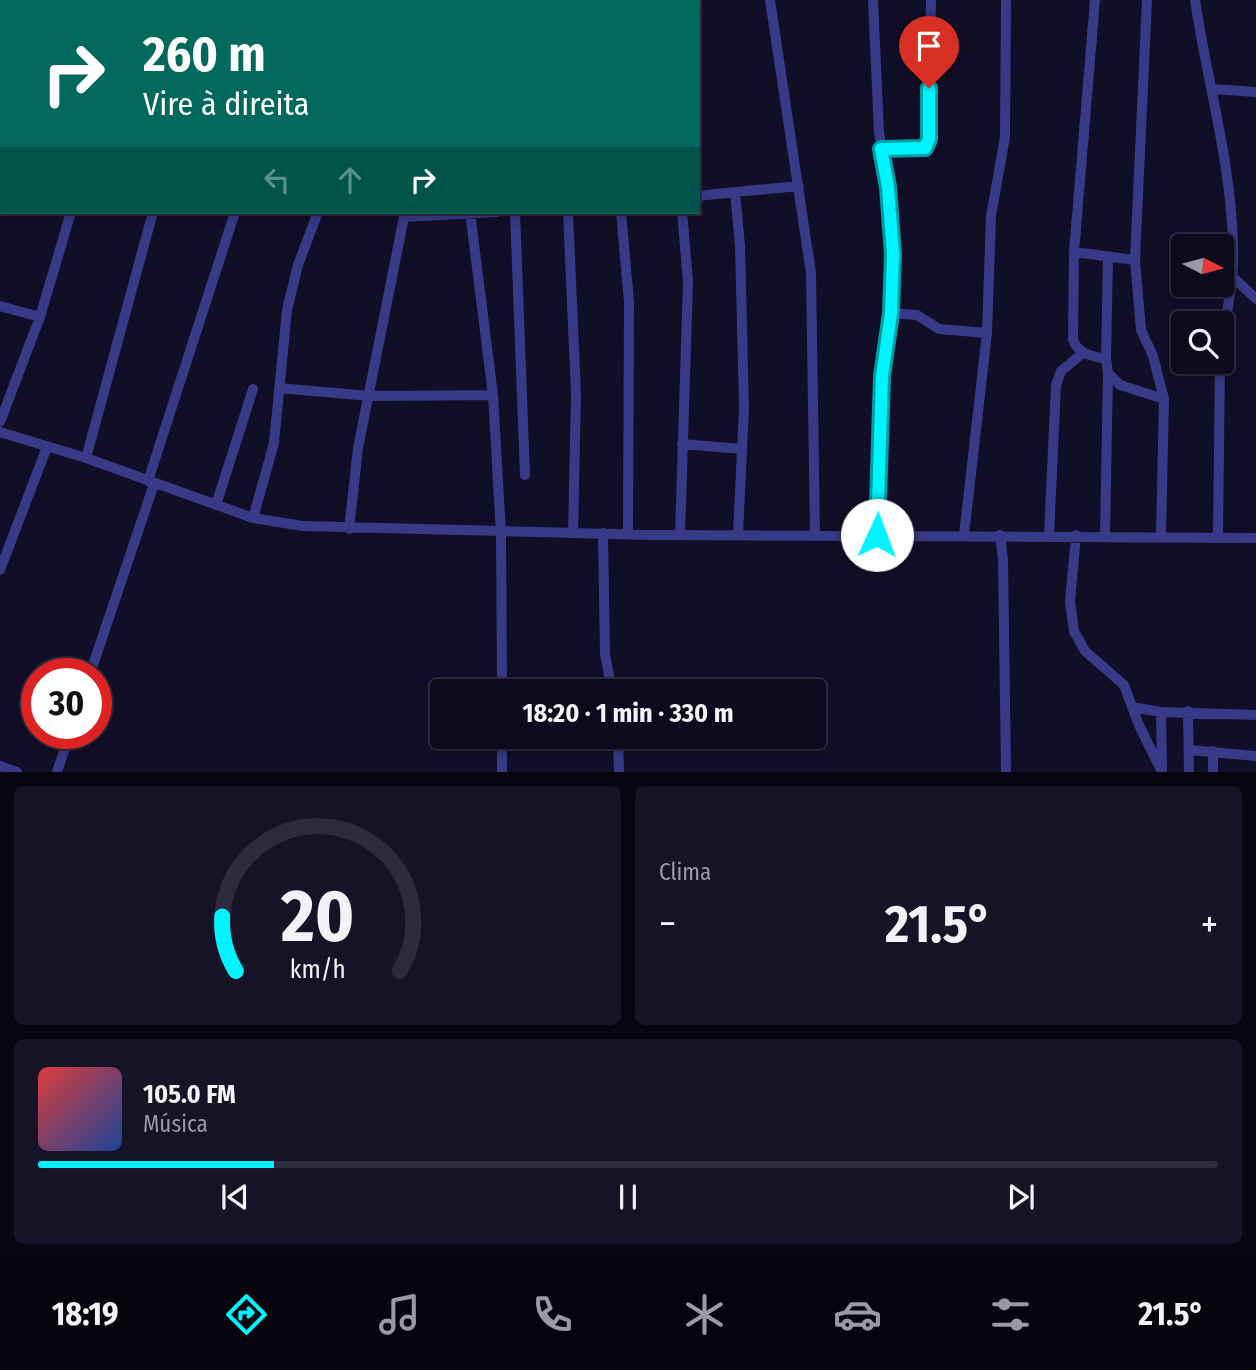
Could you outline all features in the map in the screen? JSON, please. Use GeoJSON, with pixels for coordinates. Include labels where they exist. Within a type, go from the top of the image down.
{"type":"FeatureCollection","features":[{"type":"Feature","properties":{"kind":"street"},"geometry":{"type":"LineString","coordinates":[[770,0],[811,273],[815,535]]}},
{"type":"Feature","properties":{"kind":"street"},"geometry":{"type":"LineString","coordinates":[[873,0],[881,149],[892,230],[891,313],[882,376],[877,535]]}},
{"type":"Feature","properties":{"kind":"street"},"geometry":{"type":"LineString","coordinates":[[881,149],[921,149],[928,144],[931,0]]}},
{"type":"Feature","properties":{"kind":"street"},"geometry":{"type":"LineString","coordinates":[[964,535],[987,333],[991,216],[1005,137],[1006,0]]}},
{"type":"Feature","properties":{"kind":"street"},"geometry":{"type":"LineString","coordinates":[[1095,0],[1074,253],[1073,339],[1075,346],[1083,353],[1106,359]]}},
{"type":"Feature","properties":{"kind":"street"},"geometry":{"type":"LineString","coordinates":[[1147,0],[1135,260],[1141,330],[1153,356],[1164,399],[1161,536]]}},
{"type":"Feature","properties":{"kind":"street"},"geometry":{"type":"LineString","coordinates":[[1195,0],[1213,89],[1232,234]]}},
{"type":"Feature","properties":{"kind":"street"},"geometry":{"type":"LineString","coordinates":[[1213,89],[1256,92]]}},
{"type":"Feature","properties":{"kind":"street"},"geometry":{"type":"LineString","coordinates":[[700,195],[799,186]]}},
{"type":"Feature","properties":{"kind":"street"},"geometry":{"type":"LineString","coordinates":[[735,192],[740,246],[742,449],[738,534]]}},
{"type":"Feature","properties":{"kind":"street"},"geometry":{"type":"LineString","coordinates":[[0,422],[40,317],[70,214]]}},
{"type":"Feature","properties":{"kind":"street"},"geometry":{"type":"LineString","coordinates":[[86,458],[152,214]]}},
{"type":"Feature","properties":{"kind":"street"},"geometry":{"type":"LineString","coordinates":[[95,658],[234,214]]}},
{"type":"Feature","properties":{"kind":"street"},"geometry":{"type":"LineString","coordinates":[[253,518],[274,443],[287,310],[298,265],[317,214]]}},
{"type":"Feature","properties":{"kind":"street"},"geometry":{"type":"LineString","coordinates":[[349,529],[358,448],[405,214]]}},
{"type":"Feature","properties":{"kind":"street"},"geometry":{"type":"LineString","coordinates":[[471,214],[493,395],[502,533],[502,679]]}},
{"type":"Feature","properties":{"kind":"street"},"geometry":{"type":"LineString","coordinates":[[515,214],[525,475]]}},
{"type":"Feature","properties":{"kind":"street"},"geometry":{"type":"LineString","coordinates":[[568,214],[576,394],[573,533]]}},
{"type":"Feature","properties":{"kind":"street"},"geometry":{"type":"LineString","coordinates":[[621,214],[630,329],[628,533]]}},
{"type":"Feature","properties":{"kind":"street"},"geometry":{"type":"LineString","coordinates":[[680,535],[688,282],[682,214]]}},
{"type":"Feature","properties":{"kind":"street"},"geometry":{"type":"LineString","coordinates":[[1074,253],[1135,260]]}},
{"type":"Feature","properties":{"kind":"street"},"geometry":{"type":"LineString","coordinates":[[1105,536],[1108,257]]}},
{"type":"Feature","properties":{"kind":"street"},"geometry":{"type":"LineString","coordinates":[[1234,278],[1256,299]]}},
{"type":"Feature","properties":{"kind":"street"},"geometry":{"type":"LineString","coordinates":[[0,306],[40,317]]}},
{"type":"Feature","properties":{"kind":"street"},"geometry":{"type":"LineString","coordinates":[[891,313],[917,315],[939,328],[987,333]]}},
{"type":"Feature","properties":{"kind":"street"},"geometry":{"type":"LineString","coordinates":[[1049,536],[1056,385],[1061,371],[1083,353]]}},
{"type":"Feature","properties":{"kind":"street"},"geometry":{"type":"LineString","coordinates":[[1108,373],[1119,385],[1164,399]]}},
{"type":"Feature","properties":{"kind":"street"},"geometry":{"type":"LineString","coordinates":[[1218,536],[1220,374]]}},
{"type":"Feature","properties":{"kind":"street"},"geometry":{"type":"LineString","coordinates":[[279,388],[369,396],[493,395]]}},
{"type":"Feature","properties":{"kind":"street"},"geometry":{"type":"LineString","coordinates":[[216,505],[253,389]]}},
{"type":"Feature","properties":{"kind":"street"},"geometry":{"type":"LineString","coordinates":[[0,432],[86,458],[253,518],[349,529],[680,535],[1256,538]]}},
{"type":"Feature","properties":{"kind":"street"},"geometry":{"type":"LineString","coordinates":[[682,444],[742,449]]}},
{"type":"Feature","properties":{"kind":"street"},"geometry":{"type":"LineString","coordinates":[[0,570],[47,447]]}},
{"type":"Feature","properties":{"kind":"street"},"geometry":{"type":"LineString","coordinates":[[603,533],[606,654],[610,679]]}},
{"type":"Feature","properties":{"kind":"street"},"geometry":{"type":"LineString","coordinates":[[1000,535],[1003,559],[1006,772]]}},
{"type":"Feature","properties":{"kind":"street"},"geometry":{"type":"LineString","coordinates":[[1076,536],[1070,602],[1074,631],[1085,651],[1124,685],[1162,771]]}},
{"type":"Feature","properties":{"kind":"street"},"geometry":{"type":"LineString","coordinates":[[1132,707],[1161,712],[1256,715]]}},
{"type":"Feature","properties":{"kind":"street"},"geometry":{"type":"LineString","coordinates":[[1188,711],[1189,772]]}},
{"type":"Feature","properties":{"kind":"street"},"geometry":{"type":"LineString","coordinates":[[1161,712],[1162,771]]}},
{"type":"Feature","properties":{"kind":"street"},"geometry":{"type":"LineString","coordinates":[[57,772],[65,749]]}},
{"type":"Feature","properties":{"kind":"street"},"geometry":{"type":"LineString","coordinates":[[502,749],[502,772]]}},
{"type":"Feature","properties":{"kind":"street"},"geometry":{"type":"LineString","coordinates":[[618,749],[619,772]]}},
{"type":"Feature","properties":{"kind":"street"},"geometry":{"type":"LineString","coordinates":[[1189,750],[1256,756]]}},
{"type":"Feature","properties":{"kind":"street"},"geometry":{"type":"LineString","coordinates":[[1213,751],[1213,772]]}},
{"type":"Feature","properties":{"kind":"street"},"geometry":{"type":"LineString","coordinates":[[0,766],[18,772]]}},
{"type":"Feature","properties":{"kind":"route"},"geometry":{"type":"LineString","coordinates":[[877,535],[882,376],[891,313],[893,254],[888,187],[881,149],[925,148],[929,139],[929,88]]}}]}
